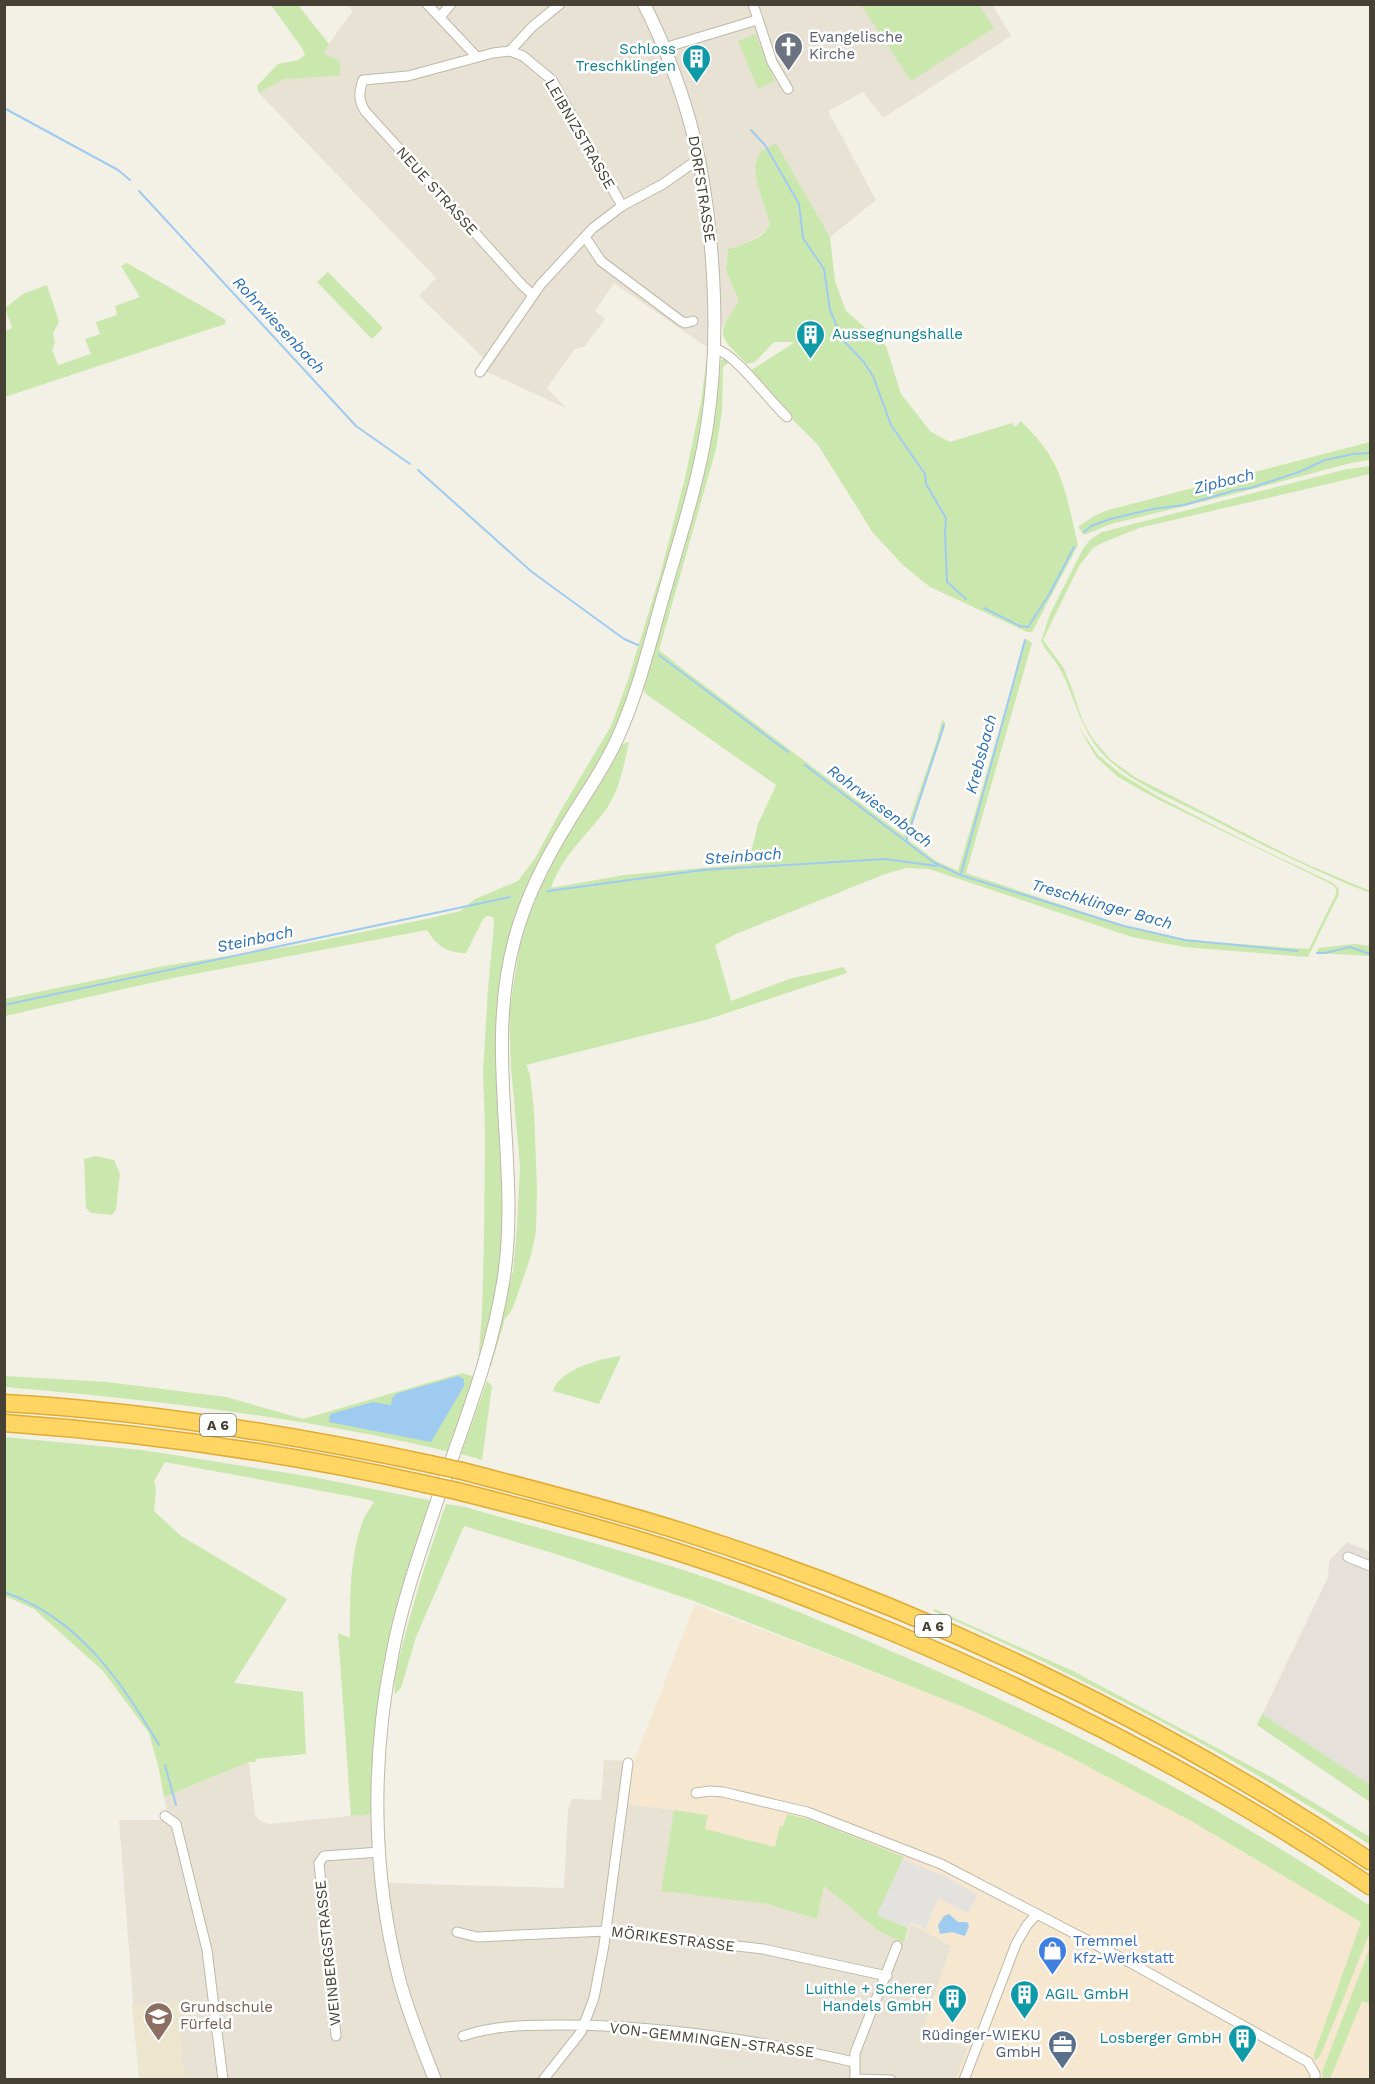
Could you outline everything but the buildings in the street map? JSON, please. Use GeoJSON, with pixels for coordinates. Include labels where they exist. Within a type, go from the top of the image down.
{"type":"FeatureCollection","features":[{"type":"Feature","properties":{"kind":"highway","name":"A 6"},"geometry":{"type":"LineString","coordinates":[[4,1403],[69,1407],[291,1436],[462,1471],[560,1496],[686,1533],[904,1613],[1002,1657],[1163,1737],[1276,1802],[1371,1862]]}},
{"type":"Feature","properties":{"kind":"highway","name":"A 6"},"geometry":{"type":"LineString","coordinates":[[4,1423],[96,1430],[223,1446],[330,1464],[457,1491],[557,1516],[715,1564],[836,1609],[950,1656],[1031,1693],[1154,1755],[1297,1837],[1371,1887]]}},
{"type":"Feature","properties":{"kind":"street"},"geometry":{"type":"LineString","coordinates":[[427,4],[477,57],[510,51],[532,27],[560,4]]}},
{"type":"Feature","properties":{"kind":"street"},"geometry":{"type":"LineString","coordinates":[[440,17],[451,4]]}},
{"type":"Feature","properties":{"kind":"street","name":"DORFSTRASSE"},"geometry":{"type":"LineString","coordinates":[[435,2079],[399,1981],[391,1945],[380,1852],[378,1784],[381,1737],[391,1657],[404,1603],[482,1375],[504,1277],[509,1192],[501,1043],[502,1006],[509,961],[525,907],[538,876],[557,840],[603,768],[625,721],[697,480],[713,383],[716,349],[711,236],[700,158],[692,121],[664,48],[644,4]]}},
{"type":"Feature","properties":{"kind":"street"},"geometry":{"type":"LineString","coordinates":[[753,4],[772,62],[788,89]]}},
{"type":"Feature","properties":{"kind":"street"},"geometry":{"type":"LineString","coordinates":[[664,48],[757,20]]}},
{"type":"Feature","properties":{"kind":"street","name":"LEIBNIZSTRASSE"},"geometry":{"type":"LineString","coordinates":[[510,51],[523,56],[552,80],[622,206]]}},
{"type":"Feature","properties":{"kind":"street","name":"NEUE STRASSE"},"geometry":{"type":"LineString","coordinates":[[477,57],[408,76],[363,80],[359,95],[360,103],[533,295]]}},
{"type":"Feature","properties":{"kind":"street"},"geometry":{"type":"LineString","coordinates":[[480,372],[533,295],[585,237],[622,206],[663,184],[700,158]]}},
{"type":"Feature","properties":{"kind":"street"},"geometry":{"type":"LineString","coordinates":[[585,237],[601,261],[681,321],[685,323],[693,321]]}},
{"type":"Feature","properties":{"kind":"street"},"geometry":{"type":"LineString","coordinates":[[716,349],[723,351],[734,360],[787,417]]}},
{"type":"Feature","properties":{"kind":"street"},"geometry":{"type":"LineString","coordinates":[[1348,1557],[1371,1566]]}},
{"type":"Feature","properties":{"kind":"street"},"geometry":{"type":"LineString","coordinates":[[543,2079],[574,2042],[584,2025],[599,1978],[628,1763]]}},
{"type":"Feature","properties":{"kind":"street"},"geometry":{"type":"LineString","coordinates":[[696,1793],[723,1792],[807,1812],[941,1864],[1131,1963],[1308,2062],[1315,2074],[1315,2079]]}},
{"type":"Feature","properties":{"kind":"street"},"geometry":{"type":"LineString","coordinates":[[165,1816],[176,1824],[203,1930],[224,2079]]}},
{"type":"Feature","properties":{"kind":"street","name":"WEINBERGSTRASSE"},"geometry":{"type":"LineString","coordinates":[[336,2036],[319,1863],[324,1856],[380,1852]]}},
{"type":"Feature","properties":{"kind":"street"},"geometry":{"type":"LineString","coordinates":[[964,2079],[1016,1944],[1027,1925],[1037,1914]]}},
{"type":"Feature","properties":{"kind":"street","name":"MÖRIKESTRASSE"},"geometry":{"type":"LineString","coordinates":[[458,1932],[477,1937],[606,1931],[763,1949],[887,1976]]}},
{"type":"Feature","properties":{"kind":"street"},"geometry":{"type":"LineString","coordinates":[[891,2079],[855,2079],[854,2062],[855,2054],[897,1946]]}},
{"type":"Feature","properties":{"kind":"street","name":"VON-GEMMINGEN-STRASSE"},"geometry":{"type":"LineString","coordinates":[[463,2036],[517,2025],[630,2027],[752,2042],[854,2062]]}},
{"type":"Feature","properties":{"kind":"shaded area"},"geometry":{"type":"Polygon","coordinates":[[[992,4],[1011,36],[883,118],[863,92],[828,111],[876,200],[830,237],[776,143],[755,166],[757,184],[770,224],[768,229],[748,243],[728,249],[726,270],[739,302],[708,348],[614,283],[595,311],[605,319],[585,346],[575,349],[547,388],[566,408],[487,372],[481,367],[485,359],[419,296],[436,278],[259,93],[284,79],[340,76],[322,53],[353,11],[347,5],[992,4]]]}},
{"type":"Feature","properties":{"kind":"shaded area"},"geometry":{"type":"Polygon","coordinates":[[[1347,1542],[1370,1552],[1370,1802],[1257,1725],[1328,1577],[1329,1561],[1347,1542]]]}},
{"type":"Feature","properties":{"kind":"shaded area"},"geometry":{"type":"Polygon","coordinates":[[[695,1604],[971,1710],[1070,1757],[1191,1821],[1370,1927],[1370,2079],[956,2079],[968,2048],[923,2031],[951,1946],[911,1924],[904,1943],[879,1931],[824,1886],[817,1919],[767,1904],[661,1891],[674,1810],[629,1804],[632,1771],[695,1604]]]}},
{"type":"Feature","properties":{"kind":"shaded area"},"geometry":{"type":"Polygon","coordinates":[[[604,1760],[634,1761],[629,1804],[674,1810],[662,1891],[767,1904],[817,1919],[823,1885],[879,1931],[905,1942],[911,1924],[951,1946],[923,2031],[968,2048],[956,2080],[139,2079],[119,1820],[169,1820],[164,1797],[249,1762],[255,1815],[260,1821],[269,1824],[382,1813],[387,1883],[564,1888],[568,1809],[572,1799],[601,1800],[604,1760]]]}},
{"type":"Feature","properties":{"kind":"shaded area"},"geometry":{"type":"Polygon","coordinates":[[[903,1859],[944,1876],[978,1895],[968,1913],[938,1898],[926,1929],[911,1922],[908,1928],[877,1915],[903,1859]]]}},
{"type":"Feature","properties":{"kind":"shaded area","name":"Grundschule Fürfeld"},"geometry":{"type":"Polygon","coordinates":[[[179,2002],[184,2079],[139,2079],[132,2004],[179,2002]]]}},
{"type":"Feature","properties":{"kind":"green space"},"geometry":{"type":"Polygon","coordinates":[[[271,5],[298,5],[329,44],[323,53],[340,61],[340,76],[284,79],[259,93],[257,86],[278,64],[298,60],[305,55],[271,5]]]}},
{"type":"Feature","properties":{"kind":"green space"},"geometry":{"type":"Polygon","coordinates":[[[861,5],[979,5],[994,28],[911,81],[861,5]]]}},
{"type":"Feature","properties":{"kind":"green space"},"geometry":{"type":"Polygon","coordinates":[[[755,34],[775,81],[758,89],[738,41],[755,34]]]}},
{"type":"Feature","properties":{"kind":"green space"},"geometry":{"type":"Polygon","coordinates":[[[776,143],[830,237],[835,281],[846,311],[886,346],[901,394],[931,432],[950,442],[1012,423],[1015,427],[1021,421],[1041,443],[1057,469],[1066,494],[1078,545],[1032,632],[1027,632],[930,587],[904,566],[873,533],[818,445],[750,371],[795,342],[774,342],[755,362],[747,364],[725,340],[723,328],[739,302],[726,270],[728,249],[758,237],[770,224],[757,184],[755,166],[760,152],[776,143]]]}},
{"type":"Feature","properties":{"kind":"green space"},"geometry":{"type":"Polygon","coordinates":[[[127,263],[226,320],[225,324],[5,397],[5,331],[12,328],[5,308],[23,294],[47,285],[59,322],[53,333],[55,343],[52,350],[58,365],[91,354],[85,339],[100,334],[96,322],[117,315],[115,306],[140,297],[121,266],[127,263]]]}},
{"type":"Feature","properties":{"kind":"green space"},"geometry":{"type":"Polygon","coordinates":[[[328,272],[383,328],[372,339],[317,282],[328,272]]]}},
{"type":"Feature","properties":{"kind":"green space"},"geometry":{"type":"Polygon","coordinates":[[[712,342],[706,421],[659,603],[610,751],[550,849],[505,981],[507,1165],[499,1294],[478,1364],[484,1237],[483,1071],[493,917],[486,916],[482,921],[466,953],[443,948],[427,930],[168,979],[5,1016],[4,999],[164,966],[299,945],[431,918],[460,911],[475,899],[518,881],[534,860],[611,726],[628,680],[660,575],[685,478],[701,402],[708,348],[712,342]]]}},
{"type":"Feature","properties":{"kind":"green space"},"geometry":{"type":"Polygon","coordinates":[[[727,358],[729,362],[723,367],[722,411],[716,449],[659,650],[904,836],[943,720],[944,729],[907,839],[936,861],[958,871],[1026,639],[1032,643],[966,873],[1134,929],[1184,940],[1309,949],[1336,894],[1333,885],[1157,799],[1118,777],[1096,757],[1078,726],[1098,755],[1121,774],[1159,797],[1333,883],[1338,888],[1339,894],[1308,957],[1184,947],[1132,937],[929,869],[906,868],[885,874],[736,934],[715,945],[731,1001],[789,979],[844,967],[847,973],[706,1020],[526,1065],[530,1075],[534,1111],[536,1232],[531,1256],[512,1310],[505,1319],[491,1366],[489,1364],[513,1271],[517,1226],[520,1166],[511,1068],[509,1013],[520,945],[529,914],[554,857],[623,744],[629,742],[621,776],[607,808],[562,865],[551,888],[624,875],[748,864],[758,824],[776,785],[646,694],[642,687],[699,492],[709,451],[721,360],[727,358]]]}},
{"type":"Feature","properties":{"kind":"green space"},"geometry":{"type":"Polygon","coordinates":[[[1370,442],[1370,460],[1111,524],[1084,535],[1078,527],[1108,510],[1370,442]]]}},
{"type":"Feature","properties":{"kind":"green space"},"geometry":{"type":"Polygon","coordinates":[[[1370,466],[1370,474],[1139,528],[1100,544],[1093,548],[1079,566],[1043,640],[1063,667],[1083,722],[1093,739],[1111,760],[1135,777],[1302,862],[1370,891],[1370,893],[1261,844],[1152,790],[1120,770],[1101,752],[1086,730],[1061,671],[1041,641],[1050,614],[1084,547],[1102,532],[1347,469],[1370,466]]]}},
{"type":"Feature","properties":{"kind":"green space"},"geometry":{"type":"Polygon","coordinates":[[[1355,944],[1370,946],[1370,956],[1316,953],[1319,948],[1355,944]]]}},
{"type":"Feature","properties":{"kind":"green space"},"geometry":{"type":"Polygon","coordinates":[[[95,1156],[114,1160],[120,1174],[116,1209],[112,1215],[91,1213],[86,1208],[84,1159],[95,1156]]]}},
{"type":"Feature","properties":{"kind":"green space"},"geometry":{"type":"Polygon","coordinates":[[[621,1356],[599,1404],[553,1391],[563,1377],[571,1371],[592,1362],[621,1356]]]}},
{"type":"Feature","properties":{"kind":"green space"},"geometry":{"type":"Polygon","coordinates":[[[462,1373],[475,1377],[450,1452],[284,1419],[117,1398],[5,1387],[5,1376],[107,1382],[226,1397],[303,1419],[462,1373]]]}},
{"type":"Feature","properties":{"kind":"green space"},"geometry":{"type":"Polygon","coordinates":[[[487,1381],[492,1386],[482,1460],[461,1454],[487,1381]]]}},
{"type":"Feature","properties":{"kind":"green space"},"geometry":{"type":"Polygon","coordinates":[[[4,1437],[142,1450],[313,1477],[433,1501],[405,1581],[375,1814],[351,1816],[338,1633],[350,1638],[351,1577],[355,1547],[364,1518],[374,1502],[165,1462],[154,1481],[156,1488],[154,1511],[181,1536],[287,1599],[234,1683],[303,1692],[306,1754],[255,1759],[256,1762],[249,1762],[164,1797],[149,1733],[103,1671],[34,1609],[5,1596],[4,1437]]]}},
{"type":"Feature","properties":{"kind":"green space"},"geometry":{"type":"Polygon","coordinates":[[[446,1504],[465,1507],[674,1567],[776,1603],[870,1642],[1016,1707],[1136,1767],[1253,1832],[1367,1904],[1370,1903],[1370,1932],[1321,2054],[1315,2061],[1314,2055],[1361,1922],[1191,1821],[1070,1757],[971,1710],[694,1601],[559,1555],[464,1526],[416,1637],[401,1688],[395,1694],[395,1673],[446,1504]]]}},
{"type":"Feature","properties":{"kind":"green space"},"geometry":{"type":"Polygon","coordinates":[[[934,1609],[1073,1671],[1273,1778],[1370,1837],[1370,1845],[1265,1780],[1157,1719],[934,1609]]]}},
{"type":"Feature","properties":{"kind":"green space"},"geometry":{"type":"Polygon","coordinates":[[[1262,1714],[1370,1785],[1370,1802],[1257,1725],[1262,1714]]]}},
{"type":"Feature","properties":{"kind":"green space"},"geometry":{"type":"Polygon","coordinates":[[[674,1810],[708,1815],[705,1829],[775,1847],[780,1826],[783,1826],[787,1814],[811,1820],[904,1857],[877,1915],[908,1928],[904,1943],[879,1931],[824,1886],[817,1919],[767,1904],[661,1891],[674,1810]]]}},
{"type":"Feature","properties":{"kind":"green space"},"geometry":{"type":"Polygon","coordinates":[[[1370,1947],[1370,2004],[1362,2001],[1330,2079],[1323,2079],[1322,2072],[1370,1947]]]}},
{"type":"Feature","properties":{"kind":"water"},"geometry":{"type":"Polygon","coordinates":[[[458,1376],[464,1379],[464,1386],[431,1442],[329,1422],[330,1414],[373,1402],[391,1405],[392,1398],[398,1393],[458,1376]]]}},
{"type":"Feature","properties":{"kind":"water"},"geometry":{"type":"Polygon","coordinates":[[[949,1914],[958,1922],[967,1922],[969,1926],[965,1936],[952,1932],[940,1934],[938,1925],[944,1916],[949,1914]]]}},
{"type":"Feature","properties":{"kind":"waterway","name":"Rohrwiesenbach"},"geometry":{"type":"LineString","coordinates":[[4,108],[118,170],[130,180]]}},
{"type":"Feature","properties":{"kind":"waterway","name":"Krebsbach"},"geometry":{"type":"LineString","coordinates":[[751,130],[765,145],[799,204],[803,238],[824,269],[830,310],[842,339],[863,361],[873,376],[891,425],[925,474],[926,484],[946,518],[947,582],[966,599]]}},
{"type":"Feature","properties":{"kind":"waterway","name":"Rohrwiesenbach"},"geometry":{"type":"LineString","coordinates":[[139,191],[356,426],[410,464]]}},
{"type":"Feature","properties":{"kind":"waterway","name":"Zipbach"},"geometry":{"type":"LineString","coordinates":[[1084,532],[1091,526],[1110,519],[1153,509],[1184,505],[1250,488],[1299,472],[1325,460],[1370,453]]}},
{"type":"Feature","properties":{"kind":"waterway","name":"Rohrwiesenbach"},"geometry":{"type":"LineString","coordinates":[[418,470],[532,572],[624,639],[638,645]]}},
{"type":"Feature","properties":{"kind":"waterway","name":"Zipbach"},"geometry":{"type":"LineString","coordinates":[[984,608],[1020,626],[1028,627],[1050,593],[1074,547]]}},
{"type":"Feature","properties":{"kind":"waterway","name":"Krebsbach"},"geometry":{"type":"LineString","coordinates":[[961,874],[1025,640]]}},
{"type":"Feature","properties":{"kind":"waterway","name":"Rohrwiesenbach"},"geometry":{"type":"LineString","coordinates":[[659,655],[788,752]]}},
{"type":"Feature","properties":{"kind":"waterway"},"geometry":{"type":"LineString","coordinates":[[906,841],[944,725]]}},
{"type":"Feature","properties":{"kind":"waterway","name":"Treschklinger Bach"},"geometry":{"type":"LineString","coordinates":[[805,765],[933,862],[960,875],[1124,926],[1185,940],[1297,951]]}},
{"type":"Feature","properties":{"kind":"waterway","name":"Steinbach"},"geometry":{"type":"LineString","coordinates":[[548,891],[703,870],[885,859],[937,866]]}},
{"type":"Feature","properties":{"kind":"waterway","name":"Steinbach"},"geometry":{"type":"LineString","coordinates":[[4,1005],[510,897]]}},
{"type":"Feature","properties":{"kind":"waterway","name":"Treschklinger Bach"},"geometry":{"type":"LineString","coordinates":[[1317,953],[1350,947],[1370,954]]}},
{"type":"Feature","properties":{"kind":"waterway"},"geometry":{"type":"LineString","coordinates":[[4,1592],[31,1603],[76,1635],[113,1675],[159,1745]]}},
{"type":"Feature","properties":{"kind":"waterway"},"geometry":{"type":"LineString","coordinates":[[165,1765],[176,1805]]}},
{"type":"Feature","properties":{"kind":"place","name":"Evangelische Kirche"},"geometry":{"type":"Point","coordinates":[788,72]}},
{"type":"Feature","properties":{"kind":"place","name":"Schloss Treschklingen"},"geometry":{"type":"Point","coordinates":[697,84]}},
{"type":"Feature","properties":{"kind":"place","name":"Aussegnungshalle"},"geometry":{"type":"Point","coordinates":[811,360]}},
{"type":"Feature","properties":{"kind":"place","name":"Tremmel Kfz-Werkstatt"},"geometry":{"type":"Point","coordinates":[1052,1976]}},
{"type":"Feature","properties":{"kind":"place","name":"AGIL GmbH"},"geometry":{"type":"Point","coordinates":[1024,2020]}},
{"type":"Feature","properties":{"kind":"place","name":"Luithle + Scherer Handels GmbH"},"geometry":{"type":"Point","coordinates":[953,2024]}},
{"type":"Feature","properties":{"kind":"place","name":"Grundschule Fürfeld"},"geometry":{"type":"Point","coordinates":[159,2042]}},
{"type":"Feature","properties":{"kind":"place","name":"Losberger GmbH"},"geometry":{"type":"Point","coordinates":[1243,2064]}},
{"type":"Feature","properties":{"kind":"place","name":"Rüdinger-WIEKU GmbH"},"geometry":{"type":"Point","coordinates":[1062,2070]}}]}
